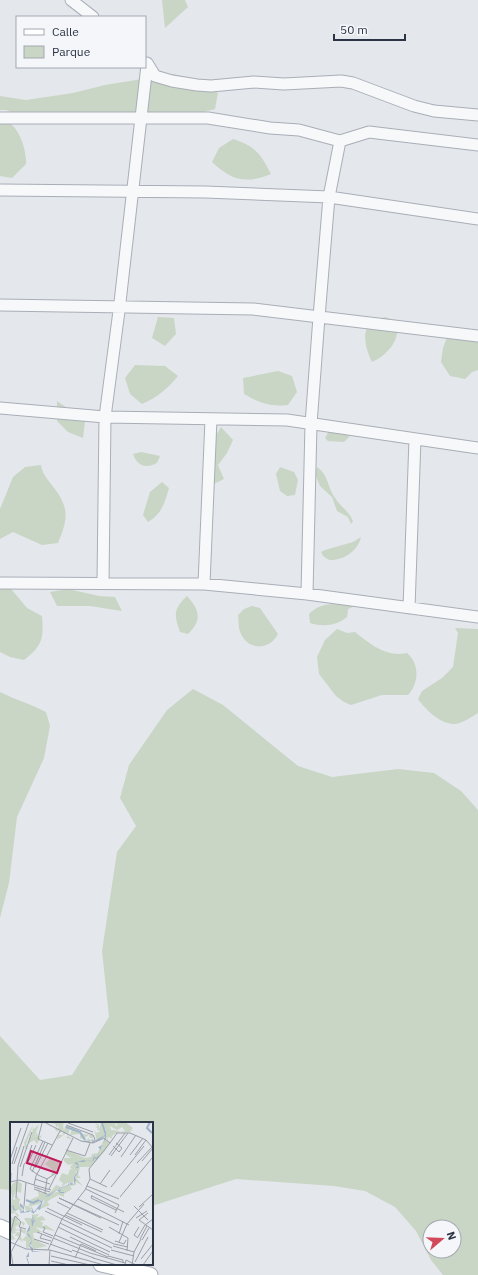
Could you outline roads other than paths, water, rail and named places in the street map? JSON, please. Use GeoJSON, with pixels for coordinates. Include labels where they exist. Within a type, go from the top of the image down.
{"type":"FeatureCollection","features":[{"type":"Feature","properties":{"kind":"street"},"geometry":{"type":"LineString","coordinates":[[71,0],[92,16]]}},
{"type":"Feature","properties":{"kind":"street"},"geometry":{"type":"LineString","coordinates":[[146,62],[155,76],[172,81],[211,86],[248,82],[284,84],[341,81],[353,83],[414,106],[434,111],[478,116]]}},
{"type":"Feature","properties":{"kind":"street"},"geometry":{"type":"LineString","coordinates":[[103,583],[105,417],[120,306],[145,68]]}},
{"type":"Feature","properties":{"kind":"street"},"geometry":{"type":"LineString","coordinates":[[0,118],[208,118],[242,122],[270,128],[299,130],[340,141],[369,132],[478,145]]}},
{"type":"Feature","properties":{"kind":"street"},"geometry":{"type":"LineString","coordinates":[[307,594],[311,424],[329,197],[340,141]]}},
{"type":"Feature","properties":{"kind":"street"},"geometry":{"type":"LineString","coordinates":[[0,190],[205,192],[329,197],[478,219]]}},
{"type":"Feature","properties":{"kind":"street"},"geometry":{"type":"LineString","coordinates":[[0,306],[120,306],[253,309],[478,336]]}},
{"type":"Feature","properties":{"kind":"street"},"geometry":{"type":"LineString","coordinates":[[0,408],[105,417],[287,420],[478,448]]}},
{"type":"Feature","properties":{"kind":"street"},"geometry":{"type":"LineString","coordinates":[[204,584],[211,419]]}},
{"type":"Feature","properties":{"kind":"street"},"geometry":{"type":"LineString","coordinates":[[409,608],[415,439]]}},
{"type":"Feature","properties":{"kind":"street"},"geometry":{"type":"LineString","coordinates":[[0,583],[204,584],[307,594],[478,617]]}},
{"type":"Feature","properties":{"kind":"street"},"geometry":{"type":"LineString","coordinates":[[0,1227],[10,1232]]}},
{"type":"Feature","properties":{"kind":"street"},"geometry":{"type":"LineString","coordinates":[[105,1265],[150,1275]]}}]}
